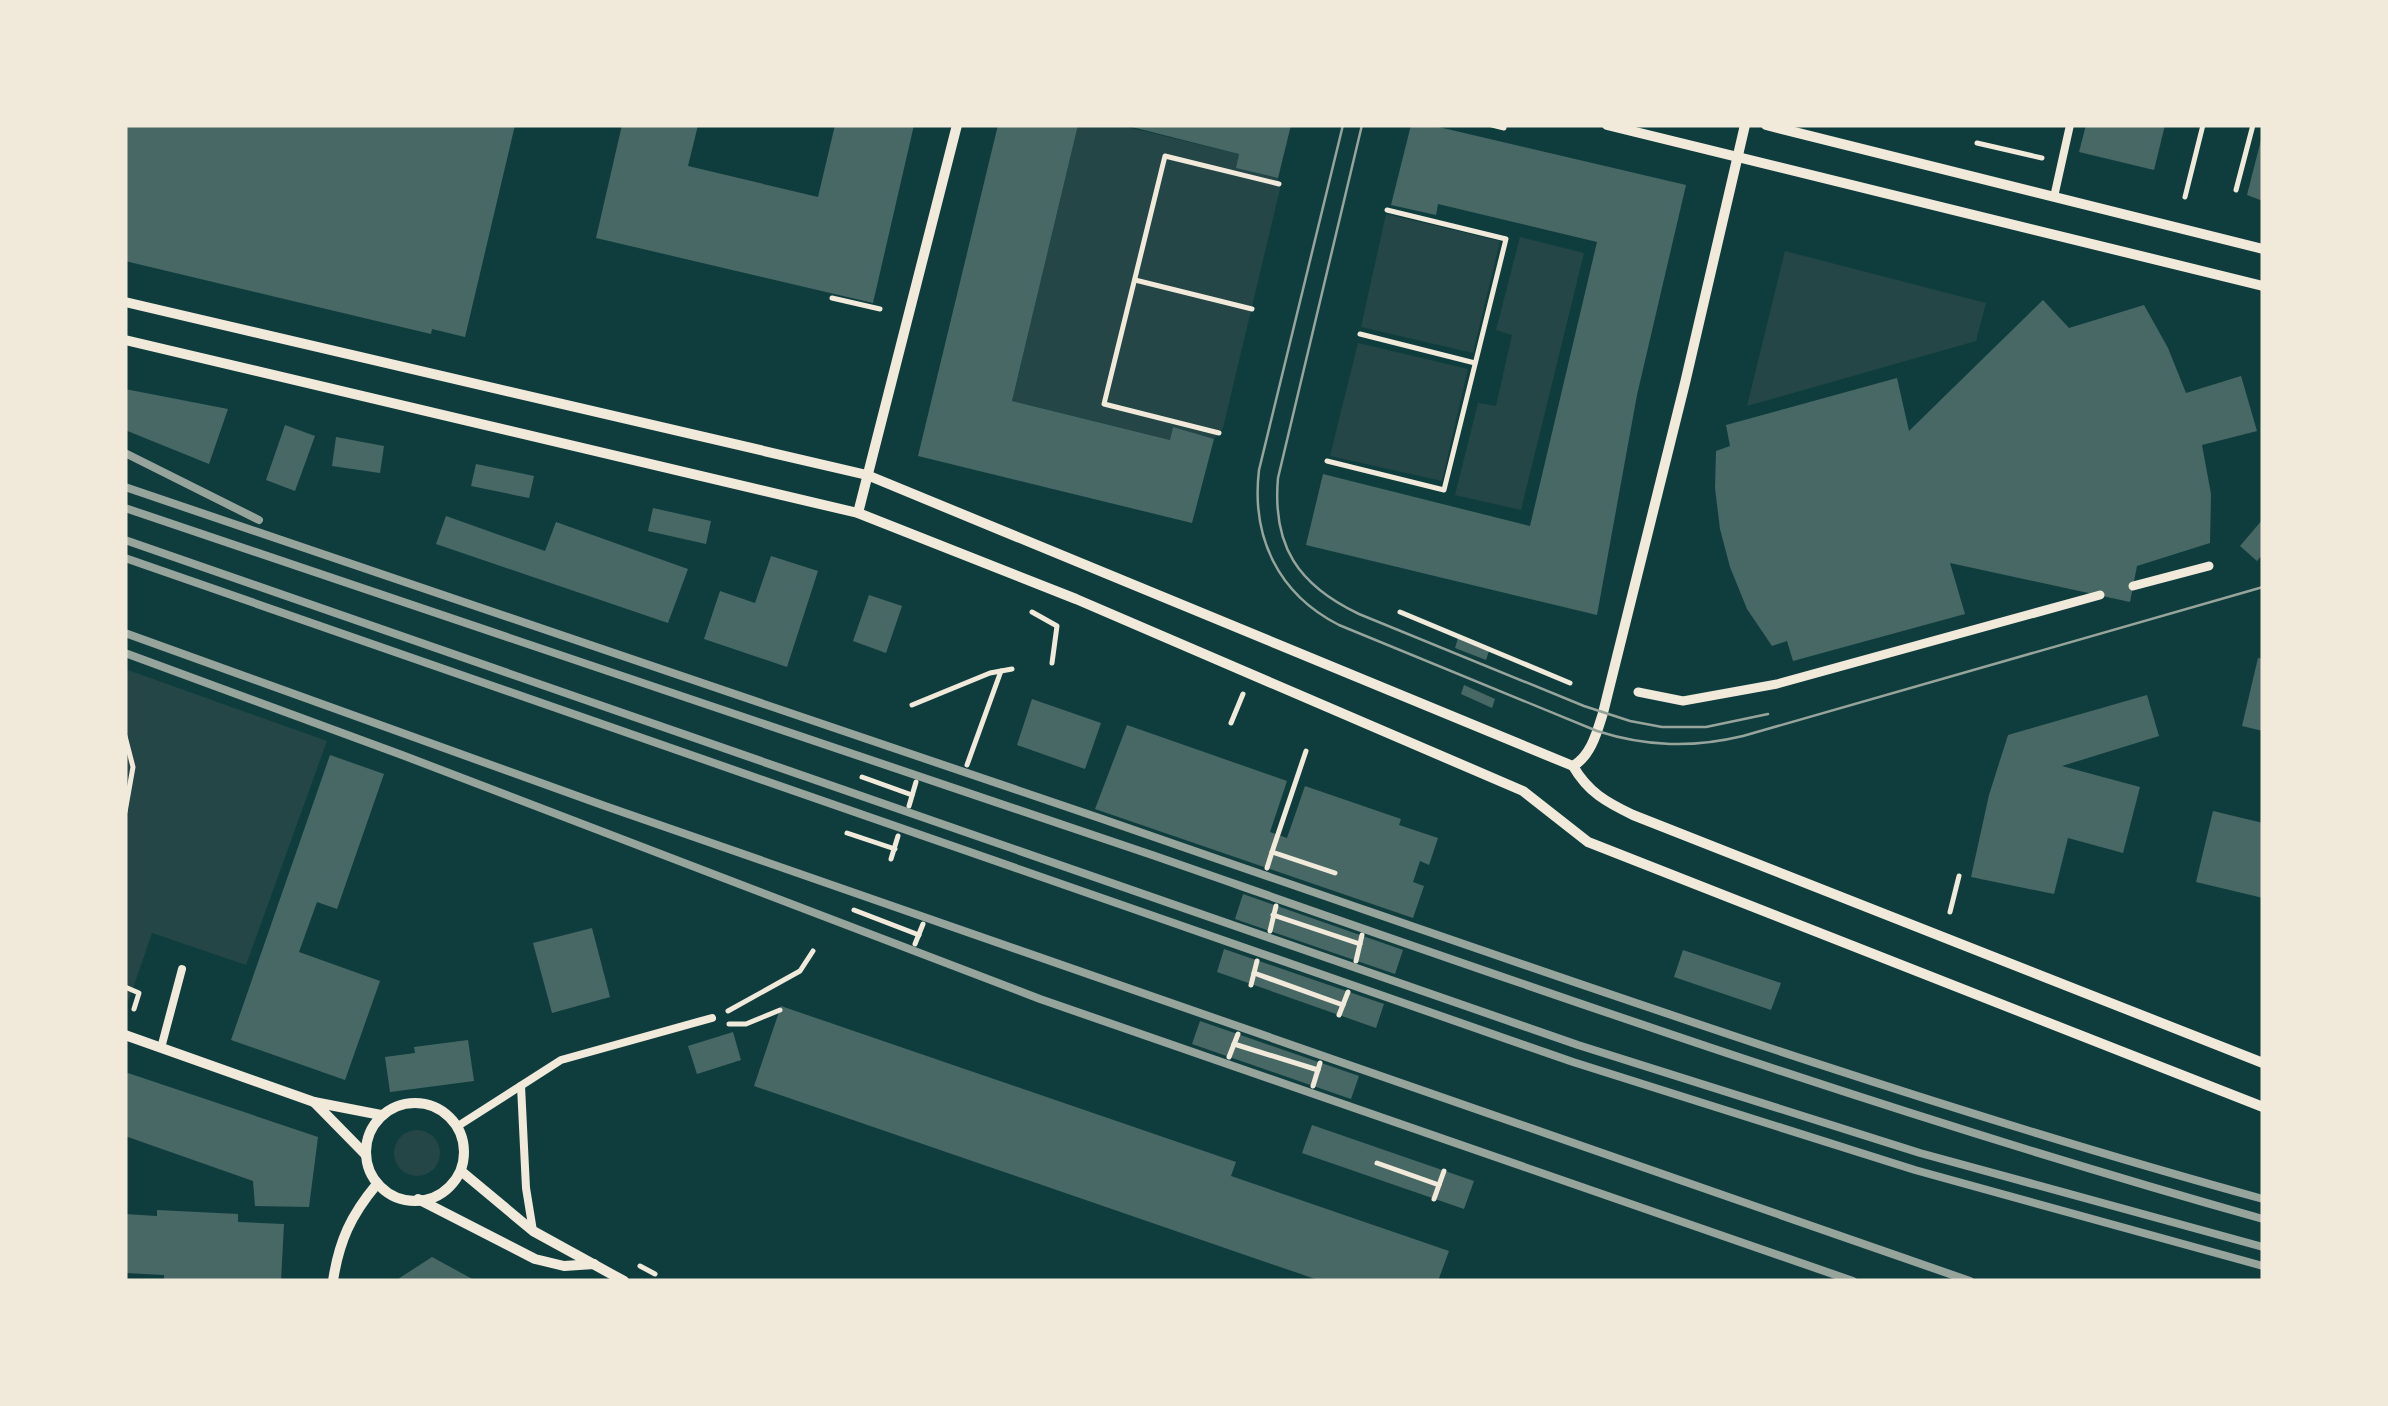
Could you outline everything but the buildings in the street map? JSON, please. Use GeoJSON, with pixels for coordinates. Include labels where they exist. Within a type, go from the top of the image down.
{"type":"FeatureCollection","features":[{"type":"Feature","properties":{"kind":"street"},"geometry":{"type":"LineString","coordinates":[[858,513],[957,125]]}},
{"type":"Feature","properties":{"kind":"street"},"geometry":{"type":"LineString","coordinates":[[1608,125],[2263,286]]}},
{"type":"Feature","properties":{"kind":"street"},"geometry":{"type":"LineString","coordinates":[[1573,766],[1591,745],[1603,714],[1745,125]]}},
{"type":"Feature","properties":{"kind":"street"},"geometry":{"type":"LineString","coordinates":[[1766,125],[2263,250]]}},
{"type":"Feature","properties":{"kind":"street"},"geometry":{"type":"LineString","coordinates":[[125,302],[868,474],[1573,766],[1583,784],[1599,798],[1633,815],[2263,1063]]}},
{"type":"Feature","properties":{"kind":"street"},"geometry":{"type":"LineString","coordinates":[[125,340],[858,513],[1076,599],[1523,790],[1588,842],[2263,1108]]}},
{"type":"Feature","properties":{"kind":"street"},"geometry":{"type":"LineString","coordinates":[[2133,586],[2209,566]]}},
{"type":"Feature","properties":{"kind":"street"},"geometry":{"type":"LineString","coordinates":[[1638,692],[1683,701],[1777,684],[2100,595]]}},
{"type":"Feature","properties":{"kind":"street"},"geometry":{"type":"LineString","coordinates":[[125,1035],[314,1102],[381,1115]]}},
{"type":"Feature","properties":{"kind":"street"},"geometry":{"type":"LineString","coordinates":[[314,1102],[366,1155],[377,1184],[398,1198],[418,1200],[535,1259],[564,1266],[595,1264]]}},
{"type":"Feature","properties":{"kind":"street"},"geometry":{"type":"LineString","coordinates":[[366,1155],[368,1133],[381,1115],[402,1106],[424,1104],[442,1112],[458,1126],[464,1146],[461,1172],[444,1188],[418,1200]]}},
{"type":"Feature","properties":{"kind":"street"},"geometry":{"type":"LineString","coordinates":[[461,1172],[534,1231],[624,1281]]}},
{"type":"Feature","properties":{"kind":"street"},"geometry":{"type":"LineString","coordinates":[[334,1281],[343,1234],[377,1184]]}},
{"type":"Feature","properties":{"kind":"lane"},"geometry":{"type":"LineString","coordinates":[[2054,198],[2070,125]]}},
{"type":"Feature","properties":{"kind":"lane"},"geometry":{"type":"LineString","coordinates":[[161,1048],[182,969]]}},
{"type":"Feature","properties":{"kind":"lane"},"geometry":{"type":"LineString","coordinates":[[458,1126],[571,1056],[712,1018]]}},
{"type":"Feature","properties":{"kind":"lane"},"geometry":{"type":"LineString","coordinates":[[520,1086],[526,1188],[534,1231]]}},
{"type":"Feature","properties":{"kind":"path"},"geometry":{"type":"LineString","coordinates":[[1492,125],[1504,128]]}},
{"type":"Feature","properties":{"kind":"path"},"geometry":{"type":"LineString","coordinates":[[2186,197],[2203,125]]}},
{"type":"Feature","properties":{"kind":"path"},"geometry":{"type":"LineString","coordinates":[[2236,190],[2253,125]]}},
{"type":"Feature","properties":{"kind":"path"},"geometry":{"type":"LineString","coordinates":[[1977,142],[2047,159]]}},
{"type":"Feature","properties":{"kind":"path"},"geometry":{"type":"LineString","coordinates":[[1219,433],[1104,404],[1165,156],[1279,184]]}},
{"type":"Feature","properties":{"kind":"path"},"geometry":{"type":"LineString","coordinates":[[1327,462],[1444,490],[1506,239],[1387,210]]}},
{"type":"Feature","properties":{"kind":"path"},"geometry":{"type":"LineString","coordinates":[[1135,280],[1252,309]]}},
{"type":"Feature","properties":{"kind":"path"},"geometry":{"type":"LineString","coordinates":[[832,298],[880,309]]}},
{"type":"Feature","properties":{"kind":"path"},"geometry":{"type":"LineString","coordinates":[[1360,334],[1476,363]]}},
{"type":"Feature","properties":{"kind":"path"},"geometry":{"type":"LineString","coordinates":[[1032,612],[1057,626],[1052,663]]}},
{"type":"Feature","properties":{"kind":"path"},"geometry":{"type":"LineString","coordinates":[[1400,612],[1570,683]]}},
{"type":"Feature","properties":{"kind":"path"},"geometry":{"type":"LineString","coordinates":[[912,705],[990,672],[1012,669]]}},
{"type":"Feature","properties":{"kind":"path"},"geometry":{"type":"LineString","coordinates":[[968,765],[1002,671]]}},
{"type":"Feature","properties":{"kind":"path"},"geometry":{"type":"LineString","coordinates":[[1231,724],[1244,690]]}},
{"type":"Feature","properties":{"kind":"path"},"geometry":{"type":"LineString","coordinates":[[125,736],[133,766],[125,812]]}},
{"type":"Feature","properties":{"kind":"path"},"geometry":{"type":"LineString","coordinates":[[1267,868],[1306,751]]}},
{"type":"Feature","properties":{"kind":"path"},"geometry":{"type":"LineString","coordinates":[[862,778],[912,795]]}},
{"type":"Feature","properties":{"kind":"path"},"geometry":{"type":"LineString","coordinates":[[909,806],[916,782]]}},
{"type":"Feature","properties":{"kind":"path"},"geometry":{"type":"LineString","coordinates":[[847,833],[895,849]]}},
{"type":"Feature","properties":{"kind":"path"},"geometry":{"type":"LineString","coordinates":[[891,859],[898,836]]}},
{"type":"Feature","properties":{"kind":"path"},"geometry":{"type":"LineString","coordinates":[[1272,852],[1335,873]]}},
{"type":"Feature","properties":{"kind":"path"},"geometry":{"type":"LineString","coordinates":[[1950,912],[1959,876]]}},
{"type":"Feature","properties":{"kind":"path"},"geometry":{"type":"LineString","coordinates":[[1270,931],[1276,906]]}},
{"type":"Feature","properties":{"kind":"path"},"geometry":{"type":"LineString","coordinates":[[854,910],[918,935]]}},
{"type":"Feature","properties":{"kind":"path"},"geometry":{"type":"LineString","coordinates":[[1273,915],[1360,944]]}},
{"type":"Feature","properties":{"kind":"path"},"geometry":{"type":"LineString","coordinates":[[915,944],[923,924]]}},
{"type":"Feature","properties":{"kind":"path"},"geometry":{"type":"LineString","coordinates":[[1356,960],[1362,936]]}},
{"type":"Feature","properties":{"kind":"path"},"geometry":{"type":"LineString","coordinates":[[712,1018],[800,970],[814,951]]}},
{"type":"Feature","properties":{"kind":"path"},"geometry":{"type":"LineString","coordinates":[[1251,984],[1257,960]]}},
{"type":"Feature","properties":{"kind":"path"},"geometry":{"type":"LineString","coordinates":[[1254,974],[1343,1005]]}},
{"type":"Feature","properties":{"kind":"path"},"geometry":{"type":"LineString","coordinates":[[125,988],[139,993],[134,1009]]}},
{"type":"Feature","properties":{"kind":"path"},"geometry":{"type":"LineString","coordinates":[[1339,1015],[1348,992]]}},
{"type":"Feature","properties":{"kind":"path"},"geometry":{"type":"LineString","coordinates":[[712,1018],[734,1026],[780,1010]]}},
{"type":"Feature","properties":{"kind":"path"},"geometry":{"type":"LineString","coordinates":[[1230,1057],[1238,1034]]}},
{"type":"Feature","properties":{"kind":"path"},"geometry":{"type":"LineString","coordinates":[[1234,1044],[1319,1066],[1312,1086]]}},
{"type":"Feature","properties":{"kind":"path"},"geometry":{"type":"LineString","coordinates":[[1377,1163],[1439,1185]]}},
{"type":"Feature","properties":{"kind":"path"},"geometry":{"type":"LineString","coordinates":[[1434,1199],[1444,1171]]}},
{"type":"Feature","properties":{"kind":"shaded area"},"geometry":{"type":"Polygon","coordinates":[[[1078,125],[1118,125],[1239,154],[1237,168],[1278,178],[1280,189],[1223,428],[1214,439],[1173,427],[1170,440],[1012,401],[1078,125]]]}},
{"type":"Feature","properties":{"kind":"shaded area"},"geometry":{"type":"Polygon","coordinates":[[[1386,214],[1500,241],[1473,353],[1361,327],[1386,214]]]}},
{"type":"Feature","properties":{"kind":"shaded area"},"geometry":{"type":"Polygon","coordinates":[[[1520,237],[1584,253],[1521,510],[1455,495],[1478,403],[1496,406],[1512,335],[1496,330],[1520,237]]]}},
{"type":"Feature","properties":{"kind":"shaded area"},"geometry":{"type":"Polygon","coordinates":[[[1785,251],[1986,303],[1976,341],[1747,406],[1785,251]]]}},
{"type":"Feature","properties":{"kind":"shaded area"},"geometry":{"type":"Polygon","coordinates":[[[1358,343],[1468,369],[1442,481],[1330,456],[1358,343]]]}},
{"type":"Feature","properties":{"kind":"shaded area"},"geometry":{"type":"Polygon","coordinates":[[[125,669],[327,741],[246,965],[152,933],[129,1000],[125,998],[125,669]]]}},
{"type":"Feature","properties":{"kind":"shaded area"},"geometry":{"type":"Polygon","coordinates":[[[417,1130],[433,1137],[440,1153],[433,1169],[417,1176],[401,1169],[394,1153],[401,1137],[417,1130]]]}},
{"type":"Feature","properties":{"kind":"tram line"},"geometry":{"type":"LineString","coordinates":[[1343,125],[1259,470],[1258,495],[1260,518],[1273,561],[1300,597],[1339,625],[1597,731],[1652,743],[1688,744],[1743,736],[2263,587]]}},
{"type":"Feature","properties":{"kind":"tram line"},"geometry":{"type":"LineString","coordinates":[[1362,125],[1278,478],[1280,524],[1293,561],[1320,590],[1359,614],[1630,721],[1662,727],[1706,727],[1768,714]]}},
{"type":"Feature","properties":{"kind":"railway"},"geometry":{"type":"LineString","coordinates":[[125,453],[259,520]]}},
{"type":"Feature","properties":{"kind":"railway"},"geometry":{"type":"LineString","coordinates":[[125,487],[1743,1039],[2002,1123],[2263,1199]]}},
{"type":"Feature","properties":{"kind":"railway"},"geometry":{"type":"LineString","coordinates":[[125,508],[1706,1046],[1983,1136],[2263,1219]]}},
{"type":"Feature","properties":{"kind":"railway"},"geometry":{"type":"LineString","coordinates":[[125,540],[1578,1045],[1920,1153],[2263,1247]]}},
{"type":"Feature","properties":{"kind":"railway"},"geometry":{"type":"LineString","coordinates":[[125,558],[1573,1062],[1915,1170],[2263,1266]]}},
{"type":"Feature","properties":{"kind":"railway"},"geometry":{"type":"LineString","coordinates":[[125,633],[605,806],[1970,1281]]}},
{"type":"Feature","properties":{"kind":"railway"},"geometry":{"type":"LineString","coordinates":[[125,653],[1040,999],[1853,1281]]}}]}
